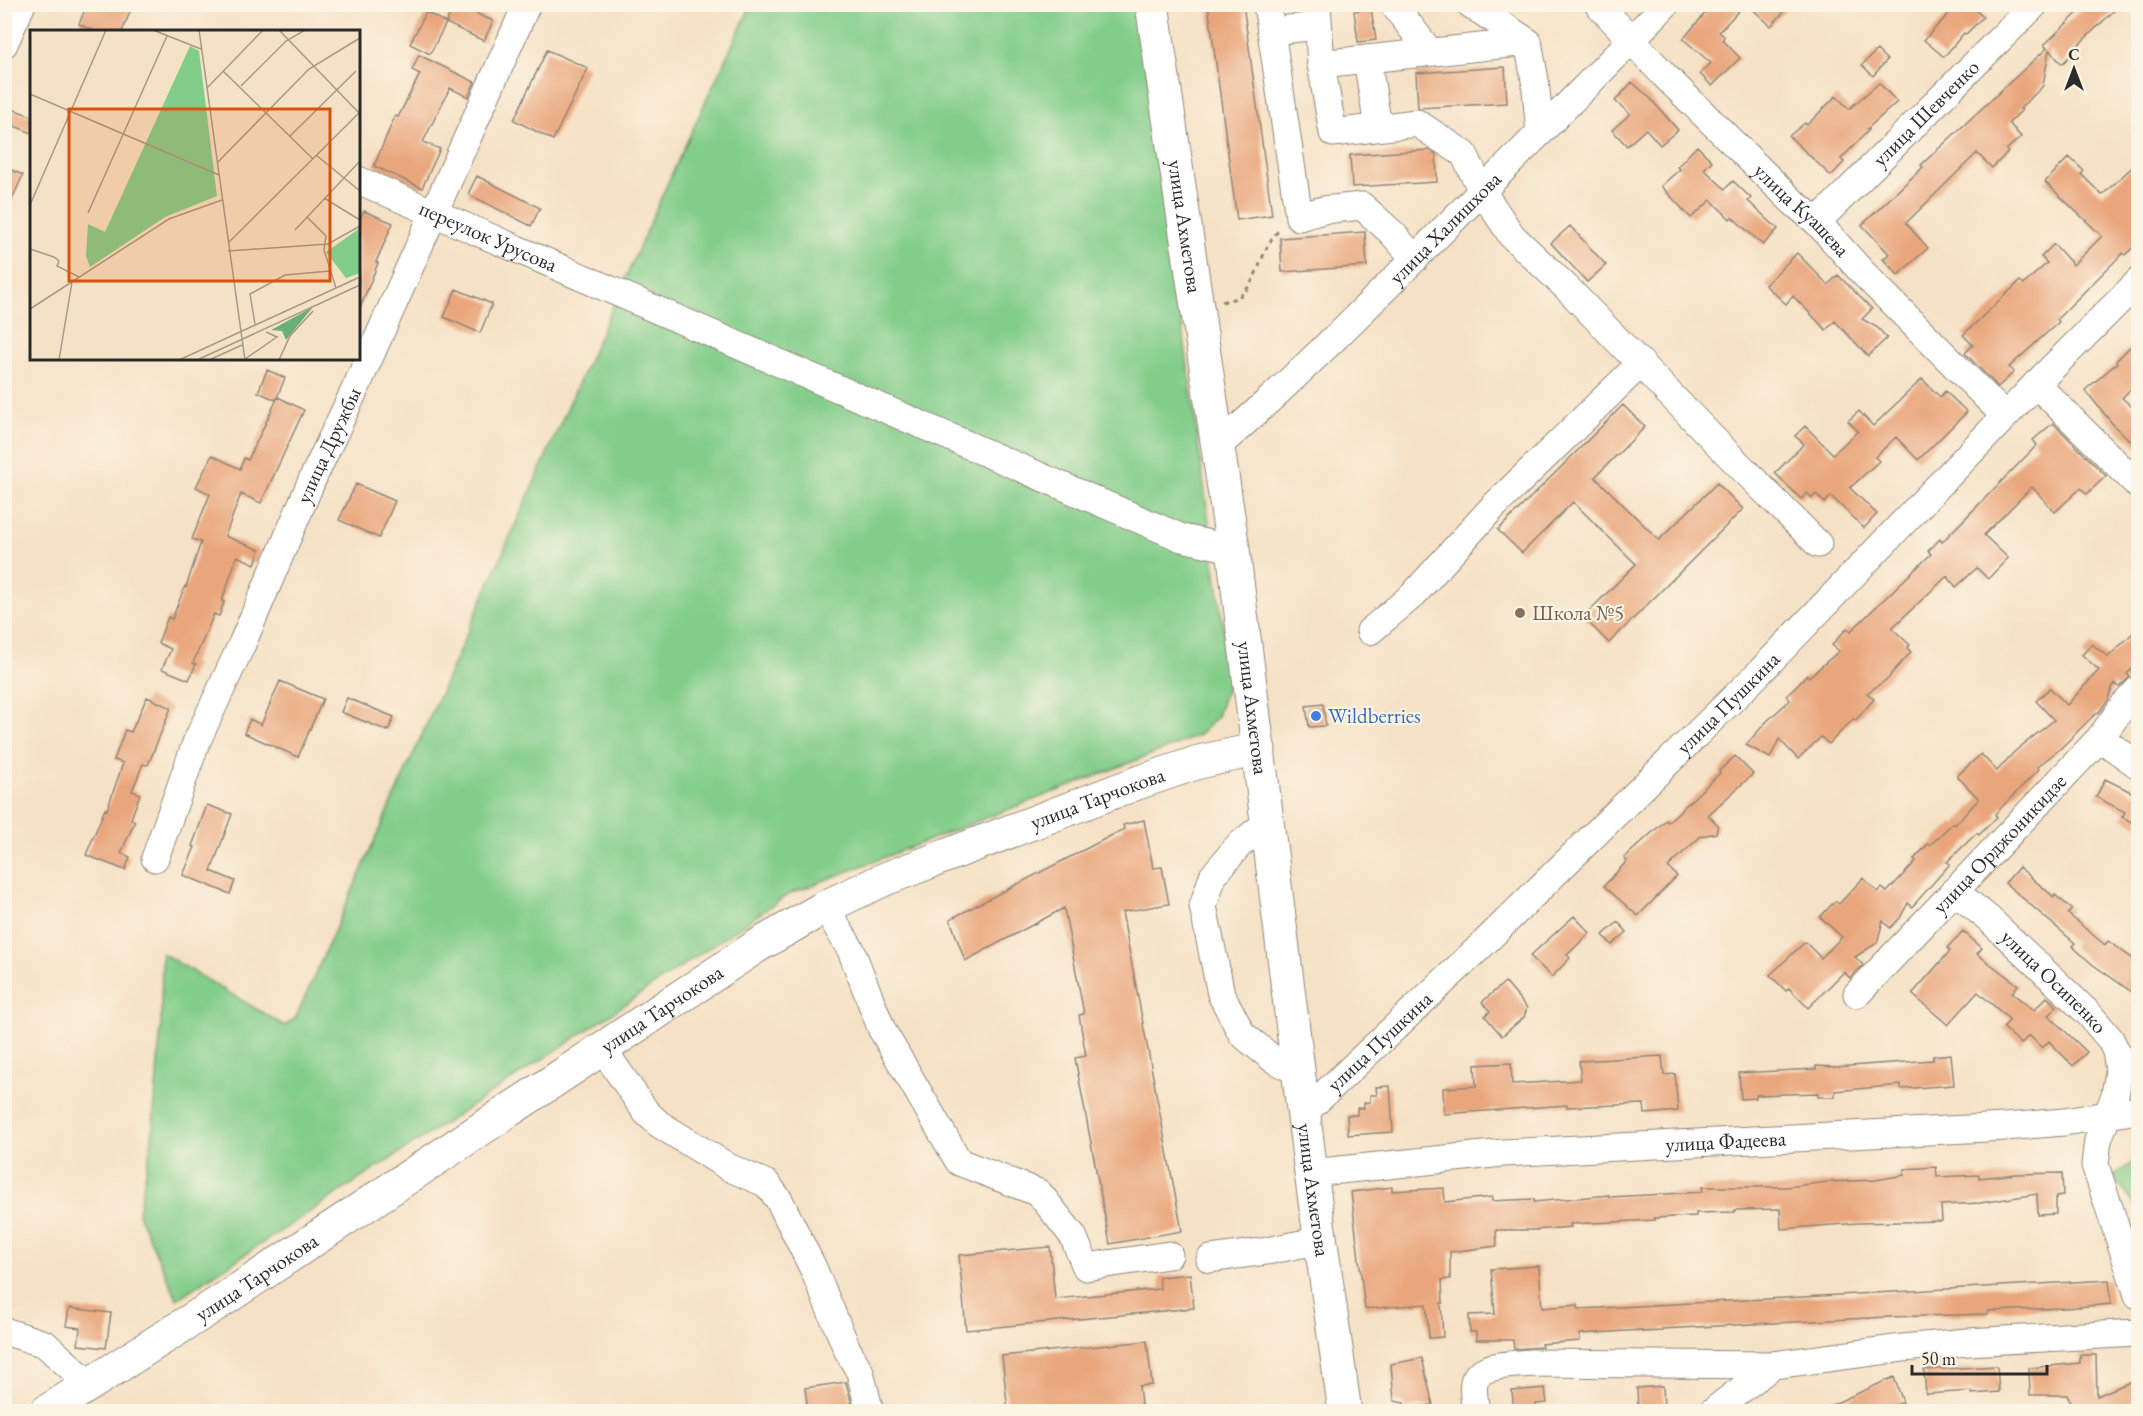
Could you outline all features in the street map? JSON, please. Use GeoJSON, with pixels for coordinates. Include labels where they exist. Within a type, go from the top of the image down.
{"type":"FeatureCollection","features":[{"type":"Feature","properties":{"kind":"main road","name":"улица Ахметова"},"geometry":{"type":"LineString","coordinates":[[1152,4],[1233,549],[1311,1173],[1345,1412]]}},
{"type":"Feature","properties":{"kind":"main road","name":"улица Тарчокова"},"geometry":{"type":"LineString","coordinates":[[46,1412],[88,1383],[223,1300],[757,946],[825,907],[885,879],[1137,783],[1199,762],[1259,749]]}},
{"type":"Feature","properties":{"kind":"street","name":"улица Дружбы"},"geometry":{"type":"LineString","coordinates":[[155,858],[196,743],[527,4]]}},
{"type":"Feature","properties":{"kind":"street"},"geometry":{"type":"LineString","coordinates":[[1267,4],[1299,217],[1323,210],[1362,206],[1392,232],[1415,259]]}},
{"type":"Feature","properties":{"kind":"street"},"geometry":{"type":"LineString","coordinates":[[1393,4],[1430,52]]}},
{"type":"Feature","properties":{"kind":"street"},"geometry":{"type":"LineString","coordinates":[[1470,4],[1528,42],[1535,80],[1540,133]]}},
{"type":"Feature","properties":{"kind":"street","name":"улица Куашева"},"geometry":{"type":"LineString","coordinates":[[1598,4],[1672,83],[1793,202],[1817,222],[1863,273],[2005,416]]}},
{"type":"Feature","properties":{"kind":"street","name":"улица Халишхова"},"geometry":{"type":"LineString","coordinates":[[1218,446],[1269,402],[1415,259],[1666,4]]}},
{"type":"Feature","properties":{"kind":"street","name":"улица Шевченко"},"geometry":{"type":"LineString","coordinates":[[1817,222],[2035,4]]}},
{"type":"Feature","properties":{"kind":"street"},"geometry":{"type":"LineString","coordinates":[[1271,31],[1317,16],[1333,132],[1417,123],[1440,136],[1464,154],[1482,191],[1512,236],[1641,363],[1818,544]]}},
{"type":"Feature","properties":{"kind":"street"},"geometry":{"type":"LineString","coordinates":[[1322,64],[1528,42]]}},
{"type":"Feature","properties":{"kind":"street"},"geometry":{"type":"LineString","coordinates":[[1367,59],[1378,127]]}},
{"type":"Feature","properties":{"kind":"street","name":"переулок Урусова"},"geometry":{"type":"LineString","coordinates":[[360,181],[1182,538],[1233,549]]}},
{"type":"Feature","properties":{"kind":"street","name":"улица Пушкина"},"geometry":{"type":"LineString","coordinates":[[1304,1113],[1480,946],[1757,675],[2036,384],[2139,282]]}},
{"type":"Feature","properties":{"kind":"street"},"geometry":{"type":"LineString","coordinates":[[1370,631],[1413,595],[1492,507],[1641,363]]}},
{"type":"Feature","properties":{"kind":"street"},"geometry":{"type":"LineString","coordinates":[[2036,384],[2139,485]]}},
{"type":"Feature","properties":{"kind":"street","name":"улица Орджоникидзе"},"geometry":{"type":"LineString","coordinates":[[1857,994],[2100,738],[2124,705],[2139,690]]}},
{"type":"Feature","properties":{"kind":"street"},"geometry":{"type":"LineString","coordinates":[[2100,738],[2139,765]]}},
{"type":"Feature","properties":{"kind":"street"},"geometry":{"type":"LineString","coordinates":[[1268,822],[1239,845],[1213,876],[1203,906],[1221,994],[1242,1034],[1273,1059],[1300,1073]]}},
{"type":"Feature","properties":{"kind":"street","name":"улица Осипенко"},"geometry":{"type":"LineString","coordinates":[[1954,891],[1989,919],[2089,1014],[2110,1039],[2116,1051],[2119,1071],[2115,1095],[2098,1140],[2095,1165],[2139,1295]]}},
{"type":"Feature","properties":{"kind":"street"},"geometry":{"type":"LineString","coordinates":[[825,907],[851,950],[882,1030],[959,1162],[1039,1193],[1073,1236],[1086,1267],[1169,1255]]}},
{"type":"Feature","properties":{"kind":"street"},"geometry":{"type":"LineString","coordinates":[[602,1048],[646,1112],[659,1124],[730,1168],[767,1184],[779,1200],[813,1268],[847,1349],[860,1372],[870,1412]]}},
{"type":"Feature","properties":{"kind":"street","name":"улица Фадеева"},"geometry":{"type":"LineString","coordinates":[[1311,1173],[1503,1153],[2005,1127],[2064,1122],[2139,1110]]}},
{"type":"Feature","properties":{"kind":"street"},"geometry":{"type":"LineString","coordinates":[[1210,1259],[1322,1240]]}},
{"type":"Feature","properties":{"kind":"street"},"geometry":{"type":"LineString","coordinates":[[4,1331],[45,1344],[88,1383]]}},
{"type":"Feature","properties":{"kind":"street"},"geometry":{"type":"LineString","coordinates":[[1476,1412],[1475,1380],[1482,1371],[1531,1363],[1773,1365],[1956,1343],[2139,1333]]}},
{"type":"Feature","properties":{"kind":"street"},"geometry":{"type":"LineString","coordinates":[[1712,1412],[1773,1365]]}},
{"type":"Feature","properties":{"kind":"path"},"geometry":{"type":"LineString","coordinates":[[1197,308],[1242,295],[1256,273],[1275,233],[1299,217]]}},
{"type":"Feature","properties":{"kind":"green space"},"geometry":{"type":"Polygon","coordinates":[[[751,5],[1139,5],[1230,678],[1217,716],[1199,735],[1168,748],[789,894],[587,1030],[177,1299],[138,1214],[152,1139],[161,1025],[162,953],[285,1026],[296,1017],[674,169],[751,5]]]}},
{"type":"Feature","properties":{"kind":"green space"},"geometry":{"type":"Polygon","coordinates":[[[2138,1159],[2138,1210],[2113,1176],[2138,1159]]]}},
{"type":"Feature","properties":{"kind":"building"},"geometry":{"type":"Polygon","coordinates":[[[87,4],[133,4],[123,30],[92,30],[79,24],[87,4]]]}},
{"type":"Feature","properties":{"kind":"building"},"geometry":{"type":"Polygon","coordinates":[[[454,4],[493,21],[484,41],[446,23],[454,4]]]}},
{"type":"Feature","properties":{"kind":"building"},"geometry":{"type":"Polygon","coordinates":[[[1208,4],[1243,4],[1272,215],[1237,220],[1208,4]]]}},
{"type":"Feature","properties":{"kind":"building"},"geometry":{"type":"Polygon","coordinates":[[[1713,4],[1745,4],[1719,32],[1724,36],[1723,40],[1740,58],[1712,86],[1700,74],[1711,63],[1683,39],[1713,4]]]}},
{"type":"Feature","properties":{"kind":"building"},"geometry":{"type":"Polygon","coordinates":[[[1747,4],[1791,4],[1771,26],[1747,4]]]}},
{"type":"Feature","properties":{"kind":"building"},"geometry":{"type":"Polygon","coordinates":[[[1958,4],[1970,4],[1983,17],[1966,34],[1964,33],[1944,57],[1924,40],[1958,4]]]}},
{"type":"Feature","properties":{"kind":"building"},"geometry":{"type":"Polygon","coordinates":[[[2087,4],[2121,4],[2072,51],[2062,64],[2049,50],[2043,86],[2009,123],[2021,137],[2006,150],[2008,152],[1992,168],[1977,153],[1906,223],[1928,248],[1898,275],[1883,259],[1889,254],[1862,225],[1923,167],[1921,165],[2047,48],[2044,45],[2087,4]]]}},
{"type":"Feature","properties":{"kind":"building"},"geometry":{"type":"Polygon","coordinates":[[[1371,8],[1376,40],[1358,42],[1354,11],[1371,8]]]}},
{"type":"Feature","properties":{"kind":"building"},"geometry":{"type":"Polygon","coordinates":[[[426,12],[446,23],[430,54],[410,44],[426,12]]]}},
{"type":"Feature","properties":{"kind":"building"},"geometry":{"type":"Polygon","coordinates":[[[547,50],[588,68],[553,140],[514,120],[547,50]]]}},
{"type":"Feature","properties":{"kind":"building"},"geometry":{"type":"Polygon","coordinates":[[[1877,50],[1887,60],[1873,76],[1862,65],[1877,50]]]}},
{"type":"Feature","properties":{"kind":"building"},"geometry":{"type":"Polygon","coordinates":[[[419,55],[475,82],[468,97],[450,88],[423,142],[440,149],[422,188],[374,166],[395,116],[398,117],[420,74],[412,70],[419,55]]]}},
{"type":"Feature","properties":{"kind":"building"},"geometry":{"type":"Polygon","coordinates":[[[1505,67],[1507,103],[1418,108],[1416,73],[1505,67]]]}},
{"type":"Feature","properties":{"kind":"building"},"geometry":{"type":"Polygon","coordinates":[[[1632,82],[1650,98],[1678,130],[1660,145],[1646,129],[1627,146],[1612,130],[1630,114],[1615,101],[1632,82]]]}},
{"type":"Feature","properties":{"kind":"building"},"geometry":{"type":"Polygon","coordinates":[[[1879,83],[1897,102],[1867,129],[1869,130],[1841,159],[1844,162],[1831,176],[1789,136],[1805,123],[1807,125],[1836,96],[1849,109],[1879,83]]]}},
{"type":"Feature","properties":{"kind":"building"},"geometry":{"type":"Polygon","coordinates":[[[15,110],[30,115],[30,132],[9,124],[15,110]]]}},
{"type":"Feature","properties":{"kind":"building"},"geometry":{"type":"Polygon","coordinates":[[[1697,146],[1712,161],[1704,169],[1725,189],[1733,181],[1751,198],[1748,201],[1778,229],[1763,245],[1732,217],[1730,219],[1711,200],[1691,218],[1661,186],[1680,169],[1677,167],[1697,146]]]}},
{"type":"Feature","properties":{"kind":"building"},"geometry":{"type":"Polygon","coordinates":[[[1429,150],[1436,154],[1437,182],[1352,187],[1350,155],[1429,150]]]}},
{"type":"Feature","properties":{"kind":"building"},"geometry":{"type":"Polygon","coordinates":[[[2069,157],[2084,171],[2081,174],[2102,195],[2139,161],[2139,242],[2125,255],[2123,253],[2057,319],[2059,322],[2009,367],[2014,372],[1998,387],[1965,353],[1973,345],[1963,335],[2020,281],[2024,284],[2047,263],[2041,257],[2054,244],[2073,265],[2102,236],[2045,182],[2069,157]]]}},
{"type":"Feature","properties":{"kind":"building"},"geometry":{"type":"Polygon","coordinates":[[[4,167],[23,175],[4,217],[4,167]]]}},
{"type":"Feature","properties":{"kind":"building"},"geometry":{"type":"Polygon","coordinates":[[[477,176],[540,208],[531,226],[468,194],[477,176]]]}},
{"type":"Feature","properties":{"kind":"building"},"geometry":{"type":"Polygon","coordinates":[[[364,211],[393,223],[376,262],[378,263],[360,308],[360,218],[364,211]]]}},
{"type":"Feature","properties":{"kind":"building"},"geometry":{"type":"Polygon","coordinates":[[[1570,226],[1606,265],[1587,282],[1551,243],[1570,226]]]}},
{"type":"Feature","properties":{"kind":"building"},"geometry":{"type":"Polygon","coordinates":[[[1365,232],[1367,266],[1282,272],[1280,238],[1365,232]]]}},
{"type":"Feature","properties":{"kind":"building"},"geometry":{"type":"Polygon","coordinates":[[[1797,253],[1828,285],[1838,275],[1872,309],[1862,319],[1878,328],[1887,338],[1868,356],[1835,321],[1826,330],[1793,296],[1786,304],[1765,285],[1797,253]]]}},
{"type":"Feature","properties":{"kind":"building"},"geometry":{"type":"Polygon","coordinates":[[[456,289],[492,304],[480,333],[444,317],[456,289]]]}},
{"type":"Feature","properties":{"kind":"building"},"geometry":{"type":"Polygon","coordinates":[[[2139,338],[2139,381],[2122,398],[2139,413],[2139,448],[2115,427],[2085,390],[2117,363],[2116,361],[2139,338]]]}},
{"type":"Feature","properties":{"kind":"building"},"geometry":{"type":"Polygon","coordinates":[[[267,370],[285,378],[276,400],[258,392],[267,370]]]}},
{"type":"Feature","properties":{"kind":"building"},"geometry":{"type":"Polygon","coordinates":[[[1922,379],[1940,397],[1945,391],[1967,412],[1918,460],[1896,437],[1875,457],[1879,461],[1850,488],[1877,514],[1864,528],[1831,496],[1825,503],[1816,494],[1812,498],[1807,493],[1801,499],[1775,473],[1804,444],[1795,436],[1805,426],[1833,454],[1858,431],[1848,421],[1859,411],[1873,426],[1922,379]]]}},
{"type":"Feature","properties":{"kind":"building"},"geometry":{"type":"Polygon","coordinates":[[[278,397],[304,410],[261,503],[241,494],[225,536],[260,550],[255,564],[237,556],[219,616],[214,614],[193,663],[196,664],[189,680],[162,669],[171,649],[158,643],[168,617],[172,619],[186,587],[201,542],[192,539],[210,494],[196,487],[212,455],[240,469],[244,458],[248,460],[278,397]]]}},
{"type":"Feature","properties":{"kind":"building"},"geometry":{"type":"Polygon","coordinates":[[[1623,405],[1645,427],[1595,477],[1659,540],[1717,483],[1743,509],[1609,643],[1583,617],[1636,564],[1573,502],[1522,553],[1498,530],[1623,405]]]}},
{"type":"Feature","properties":{"kind":"building"},"geometry":{"type":"Polygon","coordinates":[[[2053,423],[2106,476],[2087,494],[2081,488],[2055,512],[2032,487],[1984,535],[2008,558],[1988,579],[1977,568],[1956,587],[1947,576],[1892,628],[1910,645],[1907,648],[1911,652],[1889,678],[1867,693],[1874,699],[1856,720],[1853,719],[1829,744],[1821,737],[1798,759],[1779,739],[1770,758],[1746,745],[1790,700],[1786,696],[1807,675],[1809,677],[1839,651],[1832,645],[1847,628],[1851,631],[1931,554],[1928,551],[1940,539],[1942,542],[2037,445],[2033,440],[2053,423]]]}},
{"type":"Feature","properties":{"kind":"building"},"geometry":{"type":"Polygon","coordinates":[[[356,484],[395,501],[379,538],[339,520],[356,484]]]}},
{"type":"Feature","properties":{"kind":"building"},"geometry":{"type":"Polygon","coordinates":[[[2139,627],[2139,662],[2127,674],[2130,677],[2119,687],[2114,683],[2108,700],[2099,712],[2037,767],[2039,769],[1995,814],[1997,817],[1947,862],[1950,864],[1912,907],[1908,903],[1900,918],[1890,928],[1883,921],[1877,943],[1855,957],[1863,965],[1850,978],[1844,972],[1808,1008],[1789,988],[1786,991],[1770,975],[1805,942],[1821,958],[1842,937],[1820,917],[1835,901],[1839,904],[1863,878],[1878,892],[1882,888],[1887,892],[1916,861],[1914,859],[1928,844],[1930,845],[1953,823],[1955,825],[1979,799],[1957,776],[1981,754],[1997,771],[2014,752],[2054,720],[2036,701],[2050,688],[2067,705],[2099,670],[2082,655],[2092,644],[2108,657],[2139,627]]]}},
{"type":"Feature","properties":{"kind":"building"},"geometry":{"type":"Polygon","coordinates":[[[280,681],[323,699],[298,757],[244,733],[250,719],[261,725],[280,681]]]}},
{"type":"Feature","properties":{"kind":"building"},"geometry":{"type":"Polygon","coordinates":[[[147,697],[171,708],[148,765],[143,764],[132,791],[140,794],[131,819],[135,821],[121,853],[130,857],[125,870],[86,855],[105,809],[107,810],[123,763],[114,760],[125,730],[131,732],[147,697]]]}},
{"type":"Feature","properties":{"kind":"building"},"geometry":{"type":"Polygon","coordinates":[[[347,698],[394,717],[388,731],[341,712],[347,698]]]}},
{"type":"Feature","properties":{"kind":"building","name":"Wildberries"},"geometry":{"type":"Polygon","coordinates":[[[1323,704],[1326,726],[1309,727],[1306,706],[1323,704]]]}},
{"type":"Feature","properties":{"kind":"building"},"geometry":{"type":"Polygon","coordinates":[[[1735,756],[1753,774],[1708,815],[1718,825],[1716,833],[1701,836],[1668,867],[1677,876],[1638,916],[1604,886],[1627,861],[1624,858],[1666,820],[1668,822],[1735,756]]]}},
{"type":"Feature","properties":{"kind":"building"},"geometry":{"type":"Polygon","coordinates":[[[2105,779],[2135,794],[2139,788],[2139,826],[2122,817],[2125,812],[2096,797],[2105,779]]]}},
{"type":"Feature","properties":{"kind":"building"},"geometry":{"type":"Polygon","coordinates":[[[207,805],[232,814],[211,871],[235,881],[230,894],[183,875],[195,847],[192,846],[207,805]]]}},
{"type":"Feature","properties":{"kind":"building"},"geometry":{"type":"Polygon","coordinates":[[[1144,820],[1153,868],[1162,867],[1169,904],[1122,912],[1182,1231],[1110,1244],[1075,1058],[1086,1056],[1079,1015],[1084,1014],[1064,908],[965,961],[950,919],[1124,829],[1123,825],[1144,820]]]}},
{"type":"Feature","properties":{"kind":"building"},"geometry":{"type":"Polygon","coordinates":[[[2019,867],[2072,909],[2068,914],[2105,945],[2108,941],[2139,963],[2139,997],[2092,964],[2072,946],[2075,943],[2005,883],[2019,867]]]}},
{"type":"Feature","properties":{"kind":"building"},"geometry":{"type":"Polygon","coordinates":[[[1574,916],[1590,933],[1567,955],[1570,958],[1552,977],[1530,956],[1574,916]]]}},
{"type":"Feature","properties":{"kind":"building"},"geometry":{"type":"Polygon","coordinates":[[[1618,922],[1627,932],[1612,945],[1603,935],[1618,922]]]}},
{"type":"Feature","properties":{"kind":"building"},"geometry":{"type":"Polygon","coordinates":[[[1963,931],[1982,948],[1977,954],[2018,985],[2012,993],[2034,1010],[2047,997],[2057,1007],[2048,1015],[2087,1052],[2073,1066],[2049,1041],[2042,1048],[2029,1035],[2021,1044],[2003,1027],[2010,1020],[1978,992],[1948,1025],[1912,994],[1950,951],[1947,948],[1963,931]]]}},
{"type":"Feature","properties":{"kind":"building"},"geometry":{"type":"Polygon","coordinates":[[[1505,982],[1527,1008],[1524,1017],[1502,1036],[1485,1016],[1490,1011],[1482,1002],[1505,982]]]}},
{"type":"Feature","properties":{"kind":"building"},"geometry":{"type":"Polygon","coordinates":[[[1951,1054],[1954,1085],[1901,1089],[1901,1085],[1835,1091],[1835,1097],[1818,1097],[1818,1093],[1756,1095],[1756,1098],[1741,1099],[1739,1073],[1816,1069],[1816,1066],[1835,1067],[1933,1060],[1933,1056],[1951,1054]]]}},
{"type":"Feature","properties":{"kind":"building"},"geometry":{"type":"Polygon","coordinates":[[[1662,1056],[1664,1075],[1675,1074],[1678,1111],[1645,1114],[1644,1104],[1567,1107],[1567,1105],[1444,1114],[1443,1088],[1476,1086],[1475,1065],[1511,1063],[1512,1084],[1581,1080],[1579,1061],[1662,1056]]]}},
{"type":"Feature","properties":{"kind":"building"},"geometry":{"type":"Polygon","coordinates":[[[1390,1086],[1393,1132],[1348,1135],[1347,1115],[1357,1115],[1357,1108],[1364,1108],[1364,1103],[1370,1102],[1370,1095],[1377,1095],[1376,1087],[1390,1086]]]}},
{"type":"Feature","properties":{"kind":"building"},"geometry":{"type":"Polygon","coordinates":[[[1936,1167],[1937,1177],[1979,1175],[1979,1178],[2062,1173],[2063,1196],[2056,1197],[2056,1214],[2038,1215],[2037,1194],[1980,1203],[1941,1205],[1942,1221],[1858,1223],[1781,1229],[1780,1209],[1696,1213],[1696,1216],[1570,1224],[1571,1227],[1534,1230],[1496,1230],[1497,1246],[1450,1252],[1450,1279],[1442,1280],[1443,1337],[1429,1338],[1426,1304],[1365,1309],[1351,1192],[1392,1187],[1392,1191],[1444,1188],[1445,1202],[1492,1197],[1492,1201],[1534,1199],[1534,1202],[1609,1195],[1609,1197],[1703,1192],[1702,1187],[1787,1187],[1876,1180],[1904,1175],[1904,1169],[1936,1167]]]}},
{"type":"Feature","properties":{"kind":"building"},"geometry":{"type":"Polygon","coordinates":[[[1050,1247],[1055,1299],[1160,1289],[1159,1277],[1190,1274],[1194,1308],[966,1330],[959,1255],[1050,1247]]]}},
{"type":"Feature","properties":{"kind":"building"},"geometry":{"type":"Polygon","coordinates":[[[1539,1266],[1542,1308],[1578,1305],[1578,1309],[1620,1307],[2109,1280],[2111,1304],[1988,1311],[1988,1314],[1887,1317],[1580,1334],[1580,1341],[1514,1349],[1513,1340],[1476,1340],[1476,1332],[1470,1332],[1469,1315],[1495,1314],[1491,1269],[1539,1266]]]}},
{"type":"Feature","properties":{"kind":"building"},"geometry":{"type":"Polygon","coordinates":[[[69,1308],[111,1313],[106,1348],[78,1345],[80,1328],[66,1326],[69,1308]]]}},
{"type":"Feature","properties":{"kind":"building"},"geometry":{"type":"Polygon","coordinates":[[[1147,1341],[1152,1385],[1139,1386],[1142,1412],[1008,1412],[1002,1356],[1147,1341]]]}},
{"type":"Feature","properties":{"kind":"building"},"geometry":{"type":"Polygon","coordinates":[[[2080,1355],[2096,1355],[2097,1396],[2139,1378],[2139,1412],[2060,1412],[2072,1406],[2067,1395],[2030,1395],[2029,1368],[2080,1363],[2080,1355]]]}},
{"type":"Feature","properties":{"kind":"building"},"geometry":{"type":"Polygon","coordinates":[[[1422,1358],[1433,1405],[1404,1408],[1404,1403],[1394,1401],[1391,1364],[1422,1358]]]}},
{"type":"Feature","properties":{"kind":"building"},"geometry":{"type":"Polygon","coordinates":[[[1997,1366],[1999,1392],[1926,1394],[1924,1370],[1997,1366]]]}},
{"type":"Feature","properties":{"kind":"building"},"geometry":{"type":"Polygon","coordinates":[[[1894,1377],[1903,1402],[1879,1412],[1816,1412],[1894,1377]]]}},
{"type":"Feature","properties":{"kind":"building"},"geometry":{"type":"Polygon","coordinates":[[[846,1382],[854,1412],[808,1412],[805,1388],[846,1382]]]}},
{"type":"Feature","properties":{"kind":"building"},"geometry":{"type":"Polygon","coordinates":[[[1663,1386],[1664,1410],[1638,1411],[1637,1388],[1663,1386]]]}},
{"type":"Feature","properties":{"kind":"building"},"geometry":{"type":"Polygon","coordinates":[[[1545,1388],[1547,1403],[1536,1404],[1537,1412],[1514,1412],[1512,1391],[1545,1388]]]}},
{"type":"Feature","properties":{"kind":"place","name":"Школа №5"},"geometry":{"type":"Point","coordinates":[1520,613]}},
{"type":"Feature","properties":{"kind":"place","name":"Wildberries"},"geometry":{"type":"Point","coordinates":[1316,716]}}]}
